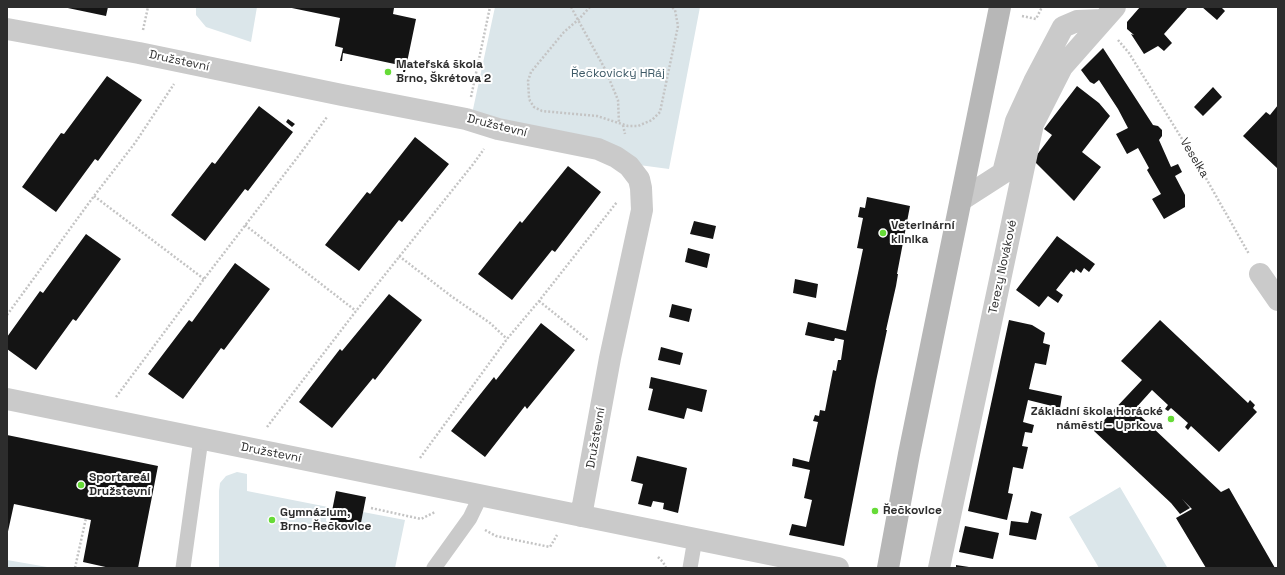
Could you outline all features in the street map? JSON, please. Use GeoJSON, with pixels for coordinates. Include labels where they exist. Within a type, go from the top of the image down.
{"type":"FeatureCollection","features":[{"type":"Feature","properties":{"kind":"street"},"geometry":{"type":"LineString","coordinates":[[888,568],[909,454],[1000,7]]}},
{"type":"Feature","properties":{"kind":"street"},"geometry":{"type":"LineString","coordinates":[[961,200],[1003,173],[1016,121],[1034,82],[1064,27],[1067,16],[1077,21],[1109,14]]}},
{"type":"Feature","properties":{"kind":"street","name":"Terezy Novákové"},"geometry":{"type":"LineString","coordinates":[[939,568],[1033,124],[1062,67],[1109,14]]}},
{"type":"Feature","properties":{"kind":"street","name":"Družstevní"},"geometry":{"type":"LineString","coordinates":[[7,29],[139,53],[466,119],[498,129],[598,149],[616,156],[633,170],[639,179],[642,202],[610,358],[581,516]]}},
{"type":"Feature","properties":{"kind":"street"},"geometry":{"type":"LineString","coordinates":[[1260,274],[1278,300]]}},
{"type":"Feature","properties":{"kind":"street","name":"Družstevní"},"geometry":{"type":"LineString","coordinates":[[7,399],[201,439],[477,503],[581,516],[838,568]]}},
{"type":"Feature","properties":{"kind":"lane"},"geometry":{"type":"LineString","coordinates":[[183,568],[201,439]]}},
{"type":"Feature","properties":{"kind":"lane"},"geometry":{"type":"LineString","coordinates":[[434,568],[470,518],[477,503]]}},
{"type":"Feature","properties":{"kind":"lane"},"geometry":{"type":"LineString","coordinates":[[690,568],[696,539]]}},
{"type":"Feature","properties":{"kind":"path"},"geometry":{"type":"LineString","coordinates":[[143,34],[148,7]]}},
{"type":"Feature","properties":{"kind":"path"},"geometry":{"type":"LineString","coordinates":[[470,101],[490,7]]}},
{"type":"Feature","properties":{"kind":"path"},"geometry":{"type":"LineString","coordinates":[[571,7],[605,69],[618,100],[619,123]]}},
{"type":"Feature","properties":{"kind":"path"},"geometry":{"type":"LineString","coordinates":[[590,7],[579,20],[564,32],[532,72],[528,81],[530,101],[534,107],[542,111],[597,116],[628,126],[638,126],[652,120],[660,112],[678,26],[675,10],[672,7]]}},
{"type":"Feature","properties":{"kind":"path"},"geometry":{"type":"LineString","coordinates":[[1027,17],[1036,19],[1042,7]]}},
{"type":"Feature","properties":{"kind":"path","name":"Veselka"},"geometry":{"type":"LineString","coordinates":[[1109,14],[1129,53],[1204,174],[1260,274]]}},
{"type":"Feature","properties":{"kind":"path"},"geometry":{"type":"LineString","coordinates":[[7,315],[94,196],[135,143],[165,97]]}},
{"type":"Feature","properties":{"kind":"path"},"geometry":{"type":"LineString","coordinates":[[112,403],[317,130]]}},
{"type":"Feature","properties":{"kind":"path"},"geometry":{"type":"LineString","coordinates":[[262,433],[399,256],[474,163]]}},
{"type":"Feature","properties":{"kind":"path"},"geometry":{"type":"LineString","coordinates":[[94,196],[204,279]]}},
{"type":"Feature","properties":{"kind":"path"},"geometry":{"type":"LineString","coordinates":[[417,462],[508,338],[539,301],[621,196]]}},
{"type":"Feature","properties":{"kind":"path"},"geometry":{"type":"LineString","coordinates":[[245,225],[356,311]]}},
{"type":"Feature","properties":{"kind":"path"},"geometry":{"type":"LineString","coordinates":[[399,256],[508,338]]}},
{"type":"Feature","properties":{"kind":"path"},"geometry":{"type":"LineString","coordinates":[[539,301],[610,358]]}},
{"type":"Feature","properties":{"kind":"path"},"geometry":{"type":"LineString","coordinates":[[370,508],[422,519],[446,506],[477,503],[482,513],[480,527],[496,536],[550,547],[560,530]]}},
{"type":"Feature","properties":{"kind":"path"},"geometry":{"type":"LineString","coordinates":[[75,568],[86,518]]}},
{"type":"Feature","properties":{"kind":"green space"},"geometry":{"type":"Polygon","coordinates":[[[196,7],[257,7],[251,42],[206,27],[196,15],[196,7]]]}},
{"type":"Feature","properties":{"kind":"green space","name":"Řečkovický HRáj"},"geometry":{"type":"Polygon","coordinates":[[[495,7],[700,7],[669,169],[639,165],[472,114],[495,7]]]}},
{"type":"Feature","properties":{"kind":"green space"},"geometry":{"type":"Polygon","coordinates":[[[237,472],[247,474],[247,491],[328,507],[326,521],[360,527],[363,512],[405,520],[395,568],[219,568],[220,483],[226,476],[237,472]]]}},
{"type":"Feature","properties":{"kind":"green space"},"geometry":{"type":"Polygon","coordinates":[[[1120,487],[1167,567],[1166,568],[1099,568],[1069,517],[1120,487]]]}},
{"type":"Feature","properties":{"kind":"green space"},"geometry":{"type":"Polygon","coordinates":[[[7,560],[53,568],[7,568],[7,560]]]}},
{"type":"Feature","properties":{"kind":"building"},"geometry":{"type":"Polygon","coordinates":[[[63,7],[108,7],[106,16],[63,7]]]}},
{"type":"Feature","properties":{"kind":"building"},"geometry":{"type":"Polygon","coordinates":[[[287,7],[388,7],[394,8],[393,14],[416,19],[405,72],[403,72],[404,66],[343,53],[342,61],[340,61],[343,48],[335,46],[340,18],[287,7]]]}},
{"type":"Feature","properties":{"kind":"building"},"geometry":{"type":"Polygon","coordinates":[[[1140,7],[1188,7],[1164,34],[1172,43],[1164,51],[1158,46],[1144,54],[1131,34],[1134,35],[1127,29],[1127,22],[1140,7]]]}},
{"type":"Feature","properties":{"kind":"building"},"geometry":{"type":"Polygon","coordinates":[[[1202,7],[1221,7],[1225,11],[1217,20],[1202,7]]]}},
{"type":"Feature","properties":{"kind":"building"},"geometry":{"type":"Polygon","coordinates":[[[1103,48],[1153,125],[1158,126],[1162,130],[1162,136],[1159,140],[1171,167],[1178,164],[1182,172],[1175,176],[1185,195],[1185,207],[1164,219],[1152,199],[1161,194],[1147,170],[1149,168],[1138,148],[1127,154],[1116,134],[1128,128],[1118,109],[1099,80],[1094,84],[1090,82],[1081,70],[1103,48]]]}},
{"type":"Feature","properties":{"kind":"building"},"geometry":{"type":"Polygon","coordinates":[[[107,76],[142,100],[98,161],[95,159],[56,212],[22,187],[61,133],[64,134],[107,76]]]}},
{"type":"Feature","properties":{"kind":"building"},"geometry":{"type":"Polygon","coordinates":[[[1077,86],[1099,103],[1110,116],[1082,152],[1101,167],[1074,201],[1033,160],[1052,135],[1044,129],[1077,86]]]}},
{"type":"Feature","properties":{"kind":"building"},"geometry":{"type":"Polygon","coordinates":[[[1213,87],[1222,97],[1203,116],[1194,107],[1213,87]]]}},
{"type":"Feature","properties":{"kind":"building"},"geometry":{"type":"Polygon","coordinates":[[[1278,105],[1278,169],[1243,136],[1266,112],[1270,115],[1278,105]]]}},
{"type":"Feature","properties":{"kind":"building"},"geometry":{"type":"Polygon","coordinates":[[[259,106],[293,132],[248,191],[245,189],[205,241],[171,215],[212,162],[215,164],[259,106]]]}},
{"type":"Feature","properties":{"kind":"building"},"geometry":{"type":"Polygon","coordinates":[[[288,119],[295,124],[292,127],[286,122],[288,119]]]}},
{"type":"Feature","properties":{"kind":"building"},"geometry":{"type":"Polygon","coordinates":[[[415,137],[449,164],[402,222],[399,220],[359,271],[325,245],[367,192],[370,194],[415,137]]]}},
{"type":"Feature","properties":{"kind":"building"},"geometry":{"type":"Polygon","coordinates":[[[568,166],[601,192],[555,252],[552,250],[512,300],[478,274],[520,221],[522,223],[568,166]]]}},
{"type":"Feature","properties":{"kind":"building"},"geometry":{"type":"Polygon","coordinates":[[[867,197],[910,206],[896,286],[844,546],[789,535],[792,524],[806,527],[812,500],[804,498],[810,470],[792,466],[793,458],[809,462],[818,422],[813,421],[815,415],[819,416],[820,410],[825,411],[833,370],[836,371],[838,360],[841,360],[844,340],[835,338],[834,341],[832,341],[805,335],[808,322],[846,331],[863,249],[857,248],[863,218],[858,217],[860,207],[865,208],[867,197]]]}},
{"type":"Feature","properties":{"kind":"building"},"geometry":{"type":"Polygon","coordinates":[[[694,221],[716,226],[713,239],[690,234],[694,221]]]}},
{"type":"Feature","properties":{"kind":"building"},"geometry":{"type":"Polygon","coordinates":[[[86,234],[121,259],[76,321],[73,319],[36,370],[7,349],[7,337],[40,291],[43,293],[86,234]]]}},
{"type":"Feature","properties":{"kind":"building"},"geometry":{"type":"Polygon","coordinates":[[[1057,236],[1095,264],[1089,272],[1084,268],[1081,273],[1076,269],[1074,273],[1071,271],[1056,290],[1063,295],[1058,303],[1048,296],[1039,307],[1016,290],[1057,236]]]}},
{"type":"Feature","properties":{"kind":"building"},"geometry":{"type":"Polygon","coordinates":[[[688,248],[710,254],[707,268],[685,262],[688,248]]]}},
{"type":"Feature","properties":{"kind":"building"},"geometry":{"type":"Polygon","coordinates":[[[235,263],[270,289],[224,350],[221,348],[183,399],[148,374],[189,320],[192,322],[235,263]]]}},
{"type":"Feature","properties":{"kind":"building"},"geometry":{"type":"Polygon","coordinates":[[[795,279],[818,284],[816,298],[793,293],[795,279]]]}},
{"type":"Feature","properties":{"kind":"building"},"geometry":{"type":"Polygon","coordinates":[[[389,294],[422,320],[375,380],[373,378],[332,428],[299,402],[340,349],[342,351],[389,294]]]}},
{"type":"Feature","properties":{"kind":"building"},"geometry":{"type":"Polygon","coordinates":[[[672,304],[692,309],[689,322],[669,317],[672,304]]]}},
{"type":"Feature","properties":{"kind":"building"},"geometry":{"type":"Polygon","coordinates":[[[1009,320],[1032,325],[1045,333],[1043,343],[1050,345],[1046,365],[1035,363],[1029,389],[1062,396],[1060,408],[1028,400],[1023,422],[1034,425],[1032,433],[1025,432],[1022,446],[1028,447],[1023,469],[1013,467],[1008,493],[1013,494],[1007,520],[968,511],[1009,320]]]}},
{"type":"Feature","properties":{"kind":"building"},"geometry":{"type":"Polygon","coordinates":[[[1160,320],[1248,403],[1250,400],[1255,405],[1253,408],[1257,412],[1219,452],[1191,426],[1188,430],[1185,427],[1188,423],[1171,408],[1168,411],[1165,409],[1168,405],[1152,390],[1134,410],[1221,492],[1229,488],[1275,568],[1206,568],[1176,518],[1192,509],[1182,499],[1190,508],[1180,514],[1171,503],[1094,431],[1142,380],[1121,361],[1160,320]]]}},
{"type":"Feature","properties":{"kind":"building"},"geometry":{"type":"Polygon","coordinates":[[[541,323],[575,350],[527,409],[525,406],[485,457],[451,431],[494,377],[496,380],[541,323]]]}},
{"type":"Feature","properties":{"kind":"building"},"geometry":{"type":"Polygon","coordinates":[[[661,347],[683,353],[680,365],[658,360],[661,347]]]}},
{"type":"Feature","properties":{"kind":"building"},"geometry":{"type":"Polygon","coordinates":[[[651,377],[707,390],[702,412],[687,408],[684,419],[648,410],[653,389],[649,388],[651,377]]]}},
{"type":"Feature","properties":{"kind":"building","name":"Sportareál Družstevní"},"geometry":{"type":"Polygon","coordinates":[[[7,435],[158,466],[138,568],[110,568],[83,562],[91,520],[14,504],[7,536],[7,435]]]}},
{"type":"Feature","properties":{"kind":"building"},"geometry":{"type":"Polygon","coordinates":[[[637,456],[687,468],[678,513],[663,509],[664,503],[653,501],[651,507],[638,504],[643,484],[631,481],[637,456]]]}},
{"type":"Feature","properties":{"kind":"building"},"geometry":{"type":"Polygon","coordinates":[[[336,491],[366,497],[360,528],[330,521],[336,491]]]}},
{"type":"Feature","properties":{"kind":"building"},"geometry":{"type":"Polygon","coordinates":[[[1031,511],[1042,514],[1036,540],[1009,535],[1011,521],[1028,523],[1031,511]]]}},
{"type":"Feature","properties":{"kind":"building"},"geometry":{"type":"Polygon","coordinates":[[[965,526],[999,533],[993,559],[959,552],[965,526]]]}},
{"type":"Feature","properties":{"kind":"building"},"geometry":{"type":"Polygon","coordinates":[[[956,565],[969,567],[969,568],[956,568],[956,565]]]}},
{"type":"Feature","properties":{"kind":"place","name":"Mateřská škola Brno, Škrétova 2"},"geometry":{"type":"Point","coordinates":[388,72]}},
{"type":"Feature","properties":{"kind":"place","name":"Veterinární klinika"},"geometry":{"type":"Point","coordinates":[883,233]}},
{"type":"Feature","properties":{"kind":"place","name":"Základní škola Horácké náměstí – Uprkova"},"geometry":{"type":"Point","coordinates":[1171,419]}},
{"type":"Feature","properties":{"kind":"place","name":"Sportareál Družstevní"},"geometry":{"type":"Point","coordinates":[81,485]}},
{"type":"Feature","properties":{"kind":"place","name":"Řečkovice"},"geometry":{"type":"Point","coordinates":[875,511]}},
{"type":"Feature","properties":{"kind":"place","name":"Gymnázium, Brno-Řečkovice"},"geometry":{"type":"Point","coordinates":[272,520]}}]}
